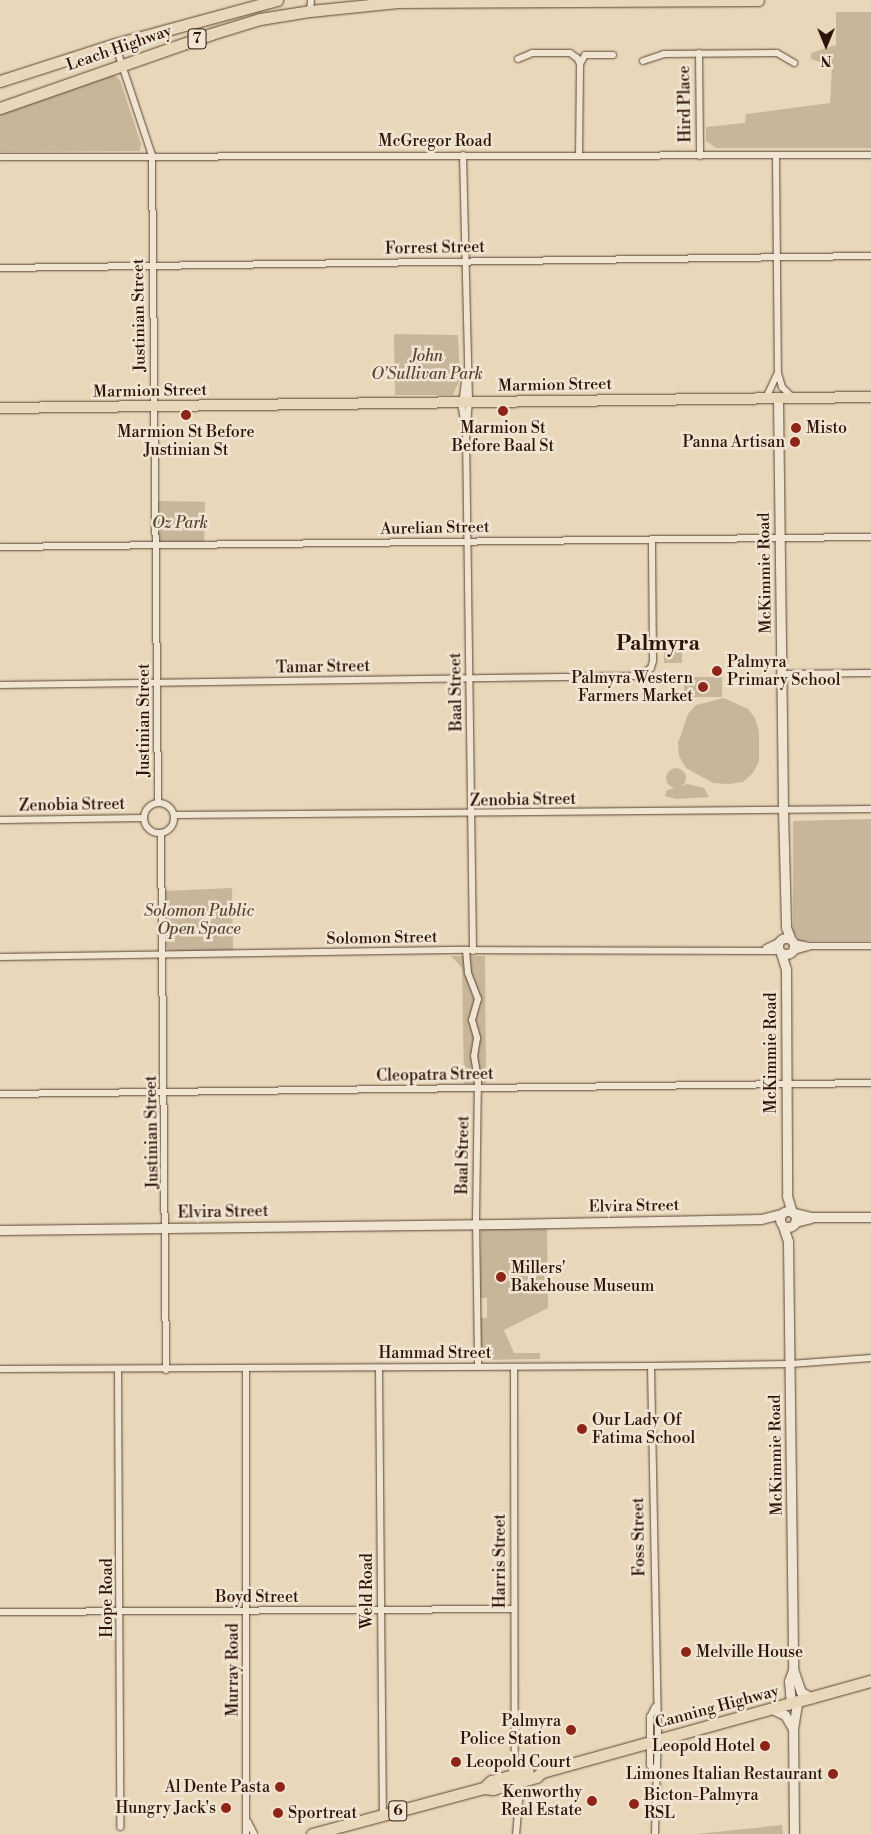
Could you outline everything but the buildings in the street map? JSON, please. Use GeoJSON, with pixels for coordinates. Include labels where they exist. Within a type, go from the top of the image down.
{"type":"FeatureCollection","features":[{"type":"Feature","properties":{"kind":"highway","name":"Leach Highway"},"geometry":{"type":"LineString","coordinates":[[0,81],[115,44],[277,0]]}},
{"type":"Feature","properties":{"kind":"highway","name":"Leach Highway"},"geometry":{"type":"LineString","coordinates":[[0,108],[121,64],[260,19],[311,6],[398,2],[758,0]]}},
{"type":"Feature","properties":{"kind":"highway","name":"Canning Highway"},"geometry":{"type":"LineString","coordinates":[[312,1834],[484,1788],[491,1781],[515,1779],[535,1769],[542,1772],[871,1681]]}},
{"type":"Feature","properties":{"kind":"main road","name":"Marmion Street"},"geometry":{"type":"LineString","coordinates":[[466,405],[766,398],[778,401],[792,398],[871,397]]}},
{"type":"Feature","properties":{"kind":"main road","name":"Marmion Street"},"geometry":{"type":"LineString","coordinates":[[0,408],[153,409],[778,401],[871,403]]}},
{"type":"Feature","properties":{"kind":"main road","name":"McKimmie Road"},"geometry":{"type":"LineString","coordinates":[[778,401],[786,927],[787,1219],[793,1669],[801,1692],[812,1698]]}},
{"type":"Feature","properties":{"kind":"main road","name":"Marmion Street"},"geometry":{"type":"LineString","coordinates":[[0,414],[153,409]]}},
{"type":"Feature","properties":{"kind":"main road","name":"Elvira Street"},"geometry":{"type":"LineString","coordinates":[[0,1230],[871,1217]]}},
{"type":"Feature","properties":{"kind":"main road","name":"McKimmie Road"},"geometry":{"type":"LineString","coordinates":[[793,1669],[789,1681],[794,1703],[794,1834]]}},
{"type":"Feature","properties":{"kind":"main road"},"geometry":{"type":"LineString","coordinates":[[772,1709],[785,1715],[794,1729]]}},
{"type":"Feature","properties":{"kind":"street","name":"Justinian Street"},"geometry":{"type":"LineString","coordinates":[[115,44],[152,155],[153,409],[158,545],[158,802]]}},
{"type":"Feature","properties":{"kind":"street"},"geometry":{"type":"LineString","coordinates":[[518,59],[532,53],[570,53],[580,64]]}},
{"type":"Feature","properties":{"kind":"street","name":"Hird Place"},"geometry":{"type":"LineString","coordinates":[[699,53],[700,156]]}},
{"type":"Feature","properties":{"kind":"street","name":"Hird Place"},"geometry":{"type":"LineString","coordinates":[[643,61],[664,54],[777,53],[794,63]]}},
{"type":"Feature","properties":{"kind":"street"},"geometry":{"type":"LineString","coordinates":[[579,155],[580,64],[585,55],[613,54]]}},
{"type":"Feature","properties":{"kind":"street","name":"McGregor Road"},"geometry":{"type":"LineString","coordinates":[[0,157],[463,154],[871,155]]}},
{"type":"Feature","properties":{"kind":"street","name":"Baal Street"},"geometry":{"type":"LineString","coordinates":[[463,154],[472,814],[468,973],[478,995],[472,1020],[477,1038],[474,1056],[478,1088],[476,1222],[478,1366]]}},
{"type":"Feature","properties":{"kind":"street"},"geometry":{"type":"LineString","coordinates":[[776,156],[778,373],[782,387],[792,398]]}},
{"type":"Feature","properties":{"kind":"street","name":"Forrest Street"},"geometry":{"type":"LineString","coordinates":[[0,268],[871,256]]}},
{"type":"Feature","properties":{"kind":"street"},"geometry":{"type":"LineString","coordinates":[[766,398],[775,385],[778,373]]}},
{"type":"Feature","properties":{"kind":"street","name":"Aurelian Street"},"geometry":{"type":"LineString","coordinates":[[0,547],[652,538],[871,537]]}},
{"type":"Feature","properties":{"kind":"street","name":"Tamar Street"},"geometry":{"type":"LineString","coordinates":[[0,685],[469,678],[646,673],[653,661],[652,538]]}},
{"type":"Feature","properties":{"kind":"street"},"geometry":{"type":"LineString","coordinates":[[781,674],[871,673]]}},
{"type":"Feature","properties":{"kind":"street"},"geometry":{"type":"LineString","coordinates":[[158,802],[169,806],[175,815],[173,825],[161,833],[150,830],[144,818],[148,807],[158,802]]}},
{"type":"Feature","properties":{"kind":"street","name":"Zenobia Street"},"geometry":{"type":"LineString","coordinates":[[175,815],[472,814],[871,809]]}},
{"type":"Feature","properties":{"kind":"street","name":"Zenobia Street"},"geometry":{"type":"LineString","coordinates":[[0,820],[144,818]]}},
{"type":"Feature","properties":{"kind":"street","name":"Justinian Street"},"geometry":{"type":"LineString","coordinates":[[161,833],[166,1093],[166,1370]]}},
{"type":"Feature","properties":{"kind":"street","name":"Solomon Street"},"geometry":{"type":"LineString","coordinates":[[0,957],[871,946]]}},
{"type":"Feature","properties":{"kind":"street","name":"Cleopatra Street"},"geometry":{"type":"LineString","coordinates":[[0,1094],[871,1082]]}},
{"type":"Feature","properties":{"kind":"street","name":"Hammad Street"},"geometry":{"type":"LineString","coordinates":[[0,1369],[166,1370],[651,1366],[790,1364],[871,1358]]}},
{"type":"Feature","properties":{"kind":"street","name":"Foss Street"},"geometry":{"type":"LineString","coordinates":[[651,1366],[655,1707],[650,1717],[654,1742],[650,1765],[654,1771],[655,1834]]}},
{"type":"Feature","properties":{"kind":"street","name":"Harris Street"},"geometry":{"type":"LineString","coordinates":[[514,1367],[516,1834]]}},
{"type":"Feature","properties":{"kind":"street","name":"Murray Road"},"geometry":{"type":"LineString","coordinates":[[246,1368],[248,1821],[246,1834]]}},
{"type":"Feature","properties":{"kind":"street","name":"Weld Road"},"geometry":{"type":"LineString","coordinates":[[379,1368],[383,1815]]}},
{"type":"Feature","properties":{"kind":"street","name":"Hope Road"},"geometry":{"type":"LineString","coordinates":[[118,1369],[122,1611],[120,1827]]}},
{"type":"Feature","properties":{"kind":"street","name":"Boyd Street"},"geometry":{"type":"LineString","coordinates":[[0,1612],[514,1609]]}},
{"type":"Feature","properties":{"kind":"street","name":"Murray Road"},"geometry":{"type":"LineString","coordinates":[[248,1821],[254,1834]]}},
{"type":"Feature","properties":{"kind":"green space"},"geometry":{"type":"Polygon","coordinates":[[[836,12],[871,12],[871,148],[716,148],[706,141],[706,127],[745,123],[746,114],[830,103],[832,66],[811,59],[811,53],[836,45],[836,12]]]}},
{"type":"Feature","properties":{"kind":"green space"},"geometry":{"type":"Polygon","coordinates":[[[113,74],[120,80],[141,144],[140,151],[0,152],[0,113],[113,74]]]}},
{"type":"Feature","properties":{"kind":"green space","name":"John O'Sullivan Park"},"geometry":{"type":"Polygon","coordinates":[[[394,334],[458,335],[460,379],[453,395],[395,395],[394,334]]]}},
{"type":"Feature","properties":{"kind":"green space","name":"Oz Park"},"geometry":{"type":"Polygon","coordinates":[[[155,501],[205,502],[204,546],[154,545],[155,501]]]}},
{"type":"Feature","properties":{"kind":"green space"},"geometry":{"type":"Polygon","coordinates":[[[671,644],[682,644],[682,663],[664,663],[664,648],[671,648],[671,644]]]}},
{"type":"Feature","properties":{"kind":"green space"},"geometry":{"type":"Polygon","coordinates":[[[684,677],[722,677],[722,697],[684,697],[684,677]]]}},
{"type":"Feature","properties":{"kind":"green space"},"geometry":{"type":"Polygon","coordinates":[[[724,698],[748,709],[755,718],[759,731],[759,761],[753,773],[743,782],[729,784],[713,783],[686,768],[679,756],[678,743],[688,714],[696,705],[724,698]]]}},
{"type":"Feature","properties":{"kind":"green space"},"geometry":{"type":"Polygon","coordinates":[[[676,768],[683,771],[686,778],[683,785],[676,788],[669,785],[666,778],[669,771],[676,768]]]}},
{"type":"Feature","properties":{"kind":"green space"},"geometry":{"type":"Polygon","coordinates":[[[688,784],[704,788],[709,797],[676,799],[665,796],[667,790],[688,784]]]}},
{"type":"Feature","properties":{"kind":"green space"},"geometry":{"type":"Polygon","coordinates":[[[871,819],[871,941],[800,941],[793,932],[793,821],[871,819]]]}},
{"type":"Feature","properties":{"kind":"green space","name":"Solomon Public Open Space"},"geometry":{"type":"Polygon","coordinates":[[[232,888],[233,952],[170,952],[166,946],[164,891],[232,888]]]}},
{"type":"Feature","properties":{"kind":"green space"},"geometry":{"type":"Polygon","coordinates":[[[451,956],[485,956],[486,1083],[464,1084],[462,968],[451,956]]]}},
{"type":"Feature","properties":{"kind":"green space"},"geometry":{"type":"Polygon","coordinates":[[[547,1225],[548,1308],[504,1330],[514,1353],[540,1353],[540,1359],[485,1360],[481,1352],[480,1318],[487,1318],[487,1298],[480,1298],[481,1231],[484,1227],[547,1225]]]}},
{"type":"Feature","properties":{"kind":"green space"},"geometry":{"type":"Polygon","coordinates":[[[782,1825],[782,1834],[696,1834],[782,1825]]]}},
{"type":"Feature","properties":{"kind":"place","name":"Marmion St Before Baal St"},"geometry":{"type":"Point","coordinates":[503,411]}},
{"type":"Feature","properties":{"kind":"place","name":"Marmion St Before Justinian St"},"geometry":{"type":"Point","coordinates":[186,415]}},
{"type":"Feature","properties":{"kind":"place","name":"Misto"},"geometry":{"type":"Point","coordinates":[796,428]}},
{"type":"Feature","properties":{"kind":"place","name":"Panna Artisan"},"geometry":{"type":"Point","coordinates":[795,442]}},
{"type":"Feature","properties":{"kind":"place","name":"Palmyra Primary School"},"geometry":{"type":"Point","coordinates":[717,671]}},
{"type":"Feature","properties":{"kind":"place","name":"Palmyra Western Farmers Market"},"geometry":{"type":"Point","coordinates":[703,687]}},
{"type":"Feature","properties":{"kind":"place","name":"Millers' Bakehouse Museum"},"geometry":{"type":"Point","coordinates":[501,1277]}},
{"type":"Feature","properties":{"kind":"place","name":"Our Lady Of Fatima School"},"geometry":{"type":"Point","coordinates":[582,1429]}},
{"type":"Feature","properties":{"kind":"place","name":"Melville House"},"geometry":{"type":"Point","coordinates":[686,1652]}},
{"type":"Feature","properties":{"kind":"place","name":"Palmyra Police Station"},"geometry":{"type":"Point","coordinates":[571,1730]}},
{"type":"Feature","properties":{"kind":"place","name":"Leopold Hotel"},"geometry":{"type":"Point","coordinates":[765,1746]}},
{"type":"Feature","properties":{"kind":"place","name":"Leopold Court"},"geometry":{"type":"Point","coordinates":[456,1762]}},
{"type":"Feature","properties":{"kind":"place","name":"Limones Italian Restaurant"},"geometry":{"type":"Point","coordinates":[833,1774]}},
{"type":"Feature","properties":{"kind":"place","name":"Al Dente Pasta"},"geometry":{"type":"Point","coordinates":[280,1787]}},
{"type":"Feature","properties":{"kind":"place","name":"Kenworthy Real Estate"},"geometry":{"type":"Point","coordinates":[592,1801]}},
{"type":"Feature","properties":{"kind":"place","name":"Bicton-Palmyra RSL"},"geometry":{"type":"Point","coordinates":[634,1804]}},
{"type":"Feature","properties":{"kind":"place","name":"Hungry Jack's"},"geometry":{"type":"Point","coordinates":[226,1808]}},
{"type":"Feature","properties":{"kind":"place","name":"Sportreat"},"geometry":{"type":"Point","coordinates":[278,1813]}},
{"type":"Feature","properties":{"kind":"district","name":"Palmyra"},"geometry":{"type":"Point","coordinates":[658,644]}}]}
